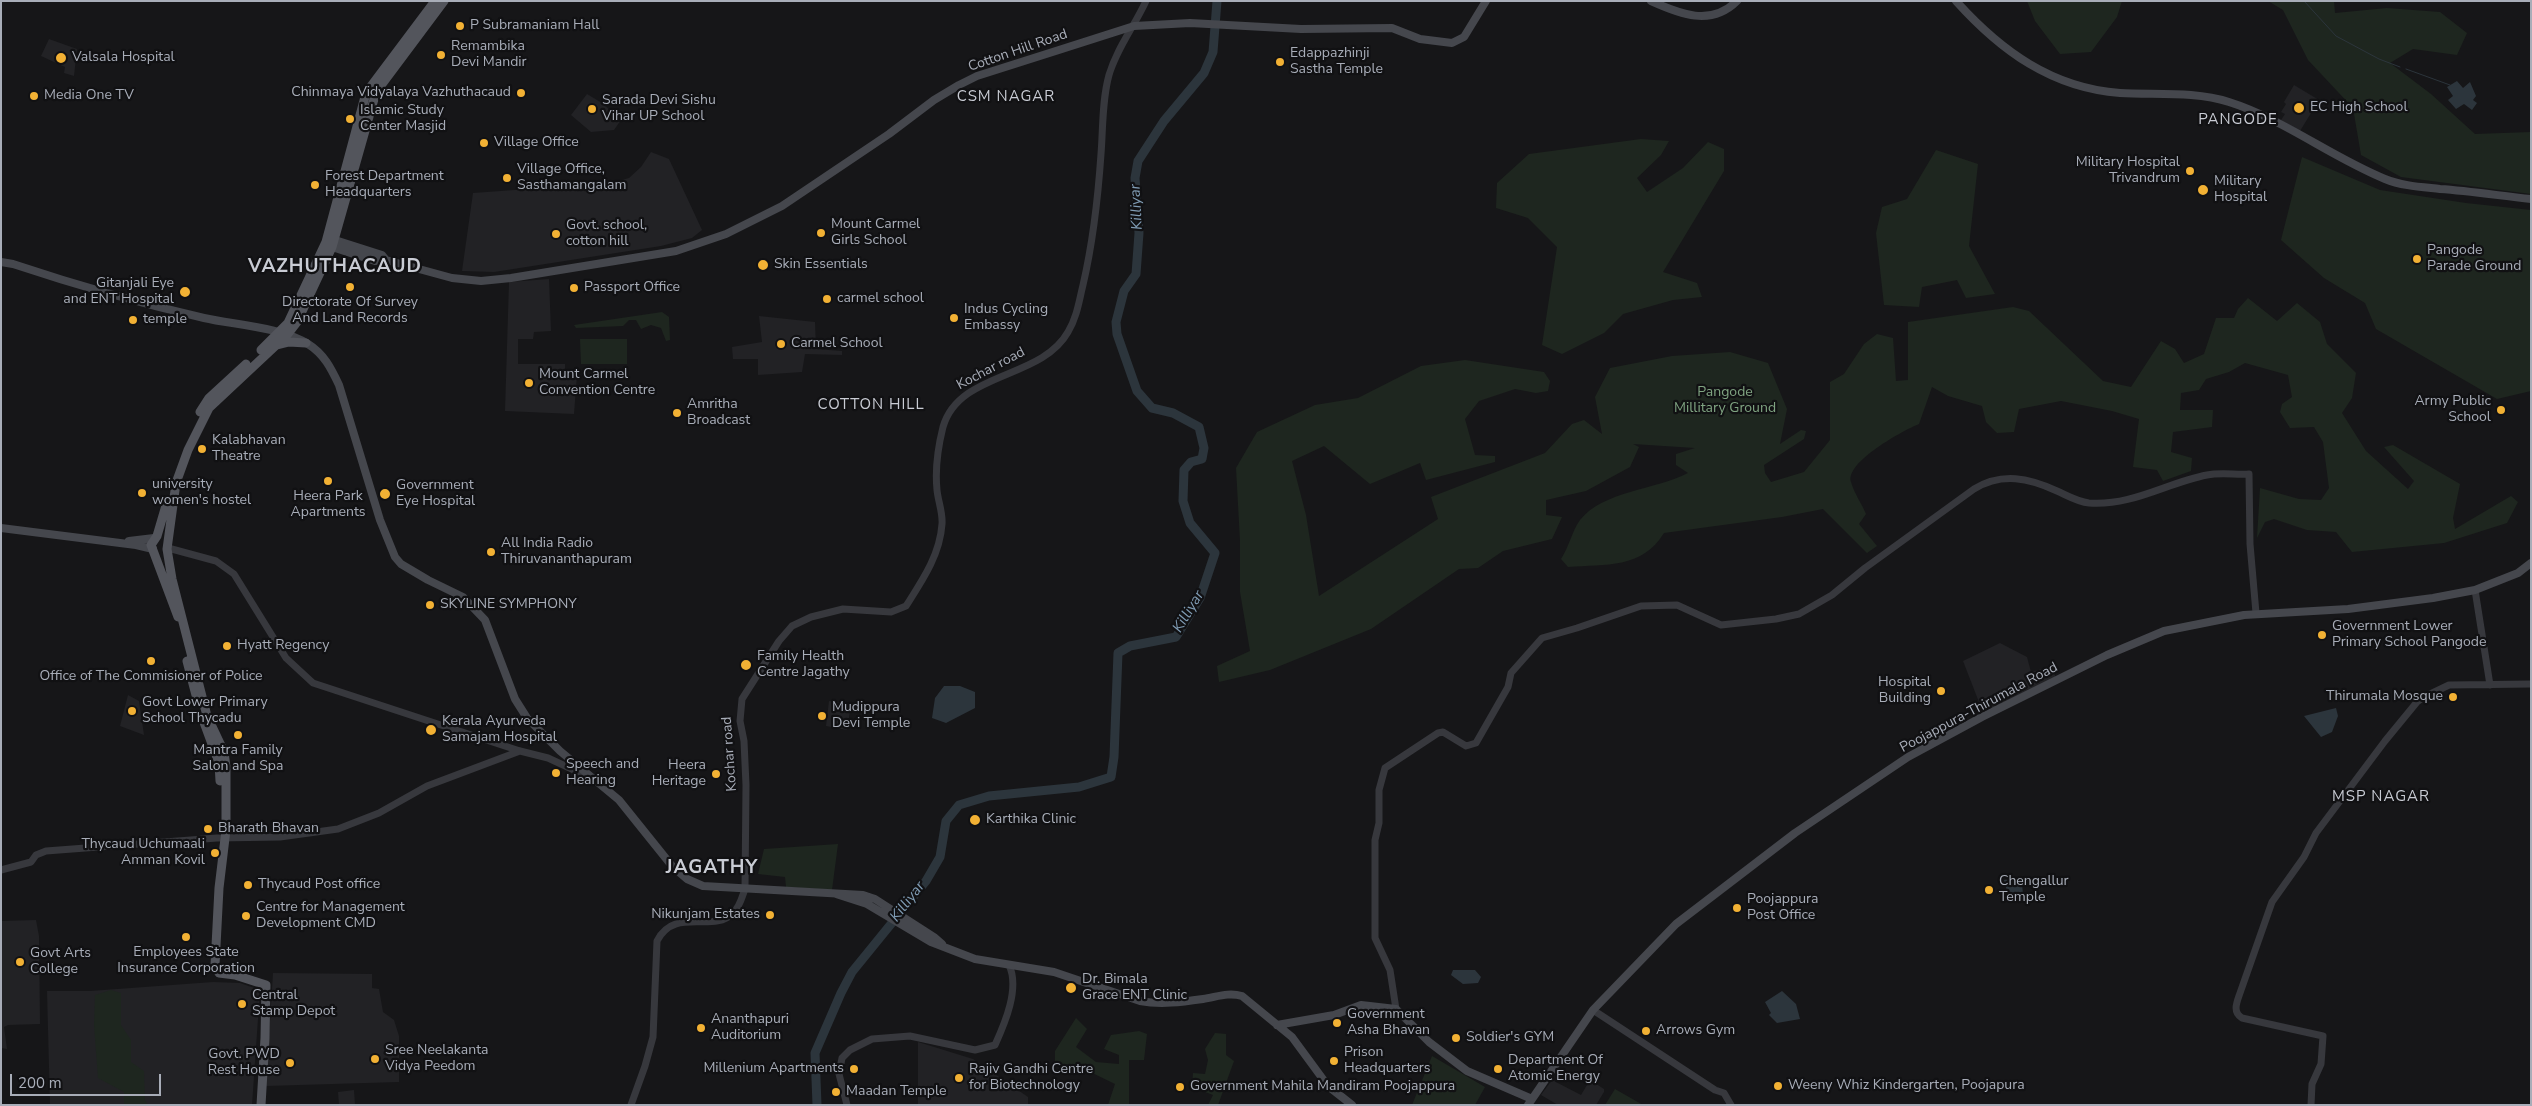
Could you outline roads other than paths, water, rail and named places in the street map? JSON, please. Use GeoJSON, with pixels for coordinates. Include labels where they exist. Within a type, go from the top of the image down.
{"type":"FeatureCollection","features":[{"type":"Feature","properties":{"kind":"main road"},"geometry":{"type":"LineString","coordinates":[[224,838],[220,811],[220,772],[190,678],[178,619],[151,545],[156,537],[166,507],[174,472],[192,426],[202,408],[209,398],[284,334],[331,243],[366,93],[435,1]]}},
{"type":"Feature","properties":{"kind":"main road"},"geometry":{"type":"LineString","coordinates":[[261,1105],[266,985],[235,975],[219,973],[215,965],[226,830],[224,755],[207,716],[172,579],[168,546],[170,519],[176,483],[200,423],[212,404],[275,346],[299,318],[331,243],[376,92],[444,1]]}},
{"type":"Feature","properties":{"kind":"main road","name":"Cotton Hill Road"},"geometry":{"type":"LineString","coordinates":[[331,243],[375,261],[386,260],[456,279],[481,281],[511,278],[676,251],[726,234],[782,206],[889,134],[934,100],[971,79],[1134,26],[1207,24],[1302,29],[1392,28],[1420,39],[1452,44],[1464,37],[1486,1]]}},
{"type":"Feature","properties":{"kind":"main road"},"geometry":{"type":"LineString","coordinates":[[1654,3],[1698,18],[1728,10],[1737,1]]}},
{"type":"Feature","properties":{"kind":"main road"},"geometry":{"type":"LineString","coordinates":[[1956,1],[1994,40],[2020,60],[2060,80],[2092,90],[2221,99],[2265,115],[2332,154],[2386,180],[2416,187],[2531,199]]}},
{"type":"Feature","properties":{"kind":"main road"},"geometry":{"type":"LineString","coordinates":[[1,262],[13,264],[62,282],[142,303],[284,334],[306,342]]}},
{"type":"Feature","properties":{"kind":"main road"},"geometry":{"type":"LineString","coordinates":[[299,318],[299,331],[306,342],[330,364],[339,385],[384,532],[395,557],[401,564],[428,580],[463,597],[485,620],[515,699],[526,718],[560,751],[599,781],[623,804],[647,832],[658,850],[687,879],[703,886],[836,894],[850,893],[875,899],[931,942],[942,944],[975,959],[1054,972],[1152,1003],[1175,1002],[1232,993],[1248,1000],[1292,1037],[1328,1086],[1352,1105]]}},
{"type":"Feature","properties":{"kind":"main road"},"geometry":{"type":"LineString","coordinates":[[275,346],[289,342],[306,342]]}},
{"type":"Feature","properties":{"kind":"main road"},"geometry":{"type":"LineString","coordinates":[[1,528],[110,542],[162,552],[168,546]]}},
{"type":"Feature","properties":{"kind":"main road"},"geometry":{"type":"LineString","coordinates":[[110,542],[164,536],[168,546]]}},
{"type":"Feature","properties":{"kind":"main road","name":"Poojappura-Thirumala Road"},"geometry":{"type":"LineString","coordinates":[[1530,1102],[1593,1010],[1676,924],[1795,833],[1908,758],[1982,717],[2107,655],[2155,635],[2216,619],[2256,613],[2348,609],[2433,598],[2475,590],[2518,573],[2531,563]]}},
{"type":"Feature","properties":{"kind":"main road"},"geometry":{"type":"LineString","coordinates":[[836,894],[868,904],[912,928]]}},
{"type":"Feature","properties":{"kind":"main road"},"geometry":{"type":"LineString","coordinates":[[1278,1025],[1334,1015],[1361,1005],[1396,1009],[1429,1042],[1467,1071],[1530,1102]]}},
{"type":"Feature","properties":{"kind":"street","name":"Kochar road"},"geometry":{"type":"LineString","coordinates":[[631,1105],[646,1066],[653,1036],[657,941],[662,932],[671,926],[683,922],[713,921],[733,914],[740,904],[745,889],[746,785],[744,741],[740,722],[742,699],[779,641],[792,626],[811,617],[843,609],[891,612],[906,606],[935,555],[939,540],[942,523],[935,472],[943,425],[953,408],[965,395],[1019,370],[1054,350],[1068,333],[1075,318],[1092,245],[1109,76],[1122,42],[1134,26],[1146,1]]}},
{"type":"Feature","properties":{"kind":"street"},"geometry":{"type":"LineString","coordinates":[[1396,1009],[1390,970],[1375,938],[1375,840],[1379,823],[1381,776],[1385,768],[1438,733],[1443,732],[1466,746],[1476,743],[1508,687],[1511,673],[1542,638],[1641,606],[1677,605],[1721,625],[1798,614],[1832,595],[1865,568],[1974,489],[1987,481],[2004,478],[2025,479],[2042,484],[2076,501],[2097,503],[2138,498],[2208,474],[2249,474],[2250,544],[2256,613]]}},
{"type":"Feature","properties":{"kind":"street"},"geometry":{"type":"LineString","coordinates":[[168,546],[216,561],[234,574],[286,658],[313,683],[520,751],[548,758],[599,781]]}},
{"type":"Feature","properties":{"kind":"street"},"geometry":{"type":"LineString","coordinates":[[2475,590],[2490,685]]}},
{"type":"Feature","properties":{"kind":"street"},"geometry":{"type":"LineString","coordinates":[[2311,1105],[2312,1084],[2321,1064],[2323,1036],[2242,1018],[2236,1012],[2235,1006],[2272,902],[2304,857],[2316,833],[2404,718],[2424,697],[2450,685],[2531,684]]}},
{"type":"Feature","properties":{"kind":"street"},"geometry":{"type":"LineString","coordinates":[[1,870],[30,862],[36,855],[46,851],[224,838],[280,837],[338,829],[379,813],[428,786],[520,751]]}},
{"type":"Feature","properties":{"kind":"street"},"geometry":{"type":"LineString","coordinates":[[847,1105],[839,1074],[842,1058],[850,1050],[872,1039],[910,1036],[975,1050],[995,1044],[1006,1013],[1013,982],[1010,965]]}},
{"type":"Feature","properties":{"kind":"street"},"geometry":{"type":"LineString","coordinates":[[1593,1010],[1634,1039],[1716,1090],[1724,1093],[1731,1105]]}},
{"type":"Feature","properties":{"kind":"waterway","name":"Killiyar"},"geometry":{"type":"LineString","coordinates":[[817,1105],[815,1053],[841,993],[852,972],[926,881],[940,857],[946,821],[959,805],[989,796],[1079,787],[1111,777],[1114,757],[1118,653],[1130,646],[1176,637],[1200,598],[1215,553],[1190,523],[1183,501],[1184,470],[1191,462],[1202,459],[1204,448],[1199,427],[1173,413],[1152,408],[1137,391],[1117,334],[1116,322],[1124,291],[1136,274],[1139,233],[1135,178],[1138,161],[1164,121],[1204,73],[1213,52],[1217,1]]}},
{"type":"Feature","properties":{"kind":"waterway"},"geometry":{"type":"LineString","coordinates":[[2304,1],[2336,36],[2379,59],[2400,67]]}},
{"type":"Feature","properties":{"kind":"waterway"},"geometry":{"type":"LineString","coordinates":[[2406,69],[2450,85]]}},
{"type":"Feature","properties":{"kind":"place","name":"P Subramaniam Hall"},"geometry":{"type":"Point","coordinates":[460,26]}},
{"type":"Feature","properties":{"kind":"place","name":"Remambika Devi Mandir"},"geometry":{"type":"Point","coordinates":[441,55]}},
{"type":"Feature","properties":{"kind":"place","name":"Valsala Hospital"},"geometry":{"type":"Point","coordinates":[61,58]}},
{"type":"Feature","properties":{"kind":"place","name":"Edappazhinji Sastha Temple"},"geometry":{"type":"Point","coordinates":[1280,62]}},
{"type":"Feature","properties":{"kind":"place","name":"Chinmaya Vidyalaya Vazhuthacaud"},"geometry":{"type":"Point","coordinates":[521,93]}},
{"type":"Feature","properties":{"kind":"place","name":"Media One TV"},"geometry":{"type":"Point","coordinates":[34,96]}},
{"type":"Feature","properties":{"kind":"place","name":"EC High School"},"geometry":{"type":"Point","coordinates":[2299,108]}},
{"type":"Feature","properties":{"kind":"place","name":"Sarada Devi Sishu Vihar UP School"},"geometry":{"type":"Point","coordinates":[592,109]}},
{"type":"Feature","properties":{"kind":"place","name":"Islamic Study Center Masjid"},"geometry":{"type":"Point","coordinates":[350,119]}},
{"type":"Feature","properties":{"kind":"place","name":"Village Office"},"geometry":{"type":"Point","coordinates":[484,143]}},
{"type":"Feature","properties":{"kind":"place","name":"Military Hospital Trivandrum"},"geometry":{"type":"Point","coordinates":[2190,171]}},
{"type":"Feature","properties":{"kind":"place","name":"Village Office, Sasthamangalam"},"geometry":{"type":"Point","coordinates":[507,178]}},
{"type":"Feature","properties":{"kind":"place","name":"Forest Department Headquarters"},"geometry":{"type":"Point","coordinates":[315,185]}},
{"type":"Feature","properties":{"kind":"place","name":"Military Hospital"},"geometry":{"type":"Point","coordinates":[2203,190]}},
{"type":"Feature","properties":{"kind":"place","name":"Mount Carmel Girls School"},"geometry":{"type":"Point","coordinates":[821,233]}},
{"type":"Feature","properties":{"kind":"place","name":"Govt. school, cotton hill"},"geometry":{"type":"Point","coordinates":[556,234]}},
{"type":"Feature","properties":{"kind":"place","name":"Pangode Parade Ground"},"geometry":{"type":"Point","coordinates":[2417,259]}},
{"type":"Feature","properties":{"kind":"place","name":"Skin Essentials"},"geometry":{"type":"Point","coordinates":[763,265]}},
{"type":"Feature","properties":{"kind":"place","name":"Directorate Of Survey And Land Records"},"geometry":{"type":"Point","coordinates":[350,287]}},
{"type":"Feature","properties":{"kind":"place","name":"Passport Office"},"geometry":{"type":"Point","coordinates":[574,288]}},
{"type":"Feature","properties":{"kind":"place","name":"Gitanjali Eye and ENT Hospital"},"geometry":{"type":"Point","coordinates":[185,292]}},
{"type":"Feature","properties":{"kind":"place","name":"carmel school"},"geometry":{"type":"Point","coordinates":[827,299]}},
{"type":"Feature","properties":{"kind":"place","name":"Indus Cycling Embassy"},"geometry":{"type":"Point","coordinates":[954,318]}},
{"type":"Feature","properties":{"kind":"place","name":"temple"},"geometry":{"type":"Point","coordinates":[133,320]}},
{"type":"Feature","properties":{"kind":"place","name":"Carmel School"},"geometry":{"type":"Point","coordinates":[781,344]}},
{"type":"Feature","properties":{"kind":"place","name":"Mount Carmel Convention Centre"},"geometry":{"type":"Point","coordinates":[529,383]}},
{"type":"Feature","properties":{"kind":"place","name":"Army Public School"},"geometry":{"type":"Point","coordinates":[2501,410]}},
{"type":"Feature","properties":{"kind":"place","name":"Amritha Broadcast"},"geometry":{"type":"Point","coordinates":[677,413]}},
{"type":"Feature","properties":{"kind":"place","name":"Kalabhavan Theatre"},"geometry":{"type":"Point","coordinates":[202,449]}},
{"type":"Feature","properties":{"kind":"place","name":"Heera Park Apartments"},"geometry":{"type":"Point","coordinates":[328,481]}},
{"type":"Feature","properties":{"kind":"place","name":"university women's hostel"},"geometry":{"type":"Point","coordinates":[142,493]}},
{"type":"Feature","properties":{"kind":"place","name":"Government Eye Hospital"},"geometry":{"type":"Point","coordinates":[385,494]}},
{"type":"Feature","properties":{"kind":"place","name":"All India Radio Thiruvananthapuram"},"geometry":{"type":"Point","coordinates":[491,552]}},
{"type":"Feature","properties":{"kind":"place","name":"SKYLINE SYMPHONY"},"geometry":{"type":"Point","coordinates":[430,605]}},
{"type":"Feature","properties":{"kind":"place","name":"Government Lower Primary School Pangode"},"geometry":{"type":"Point","coordinates":[2322,635]}},
{"type":"Feature","properties":{"kind":"place","name":"Hyatt Regency"},"geometry":{"type":"Point","coordinates":[227,646]}},
{"type":"Feature","properties":{"kind":"place","name":"Office of The Commisioner of Police"},"geometry":{"type":"Point","coordinates":[151,661]}},
{"type":"Feature","properties":{"kind":"place","name":"Family Health Centre Jagathy"},"geometry":{"type":"Point","coordinates":[746,665]}},
{"type":"Feature","properties":{"kind":"place","name":"Hospital Building"},"geometry":{"type":"Point","coordinates":[1941,691]}},
{"type":"Feature","properties":{"kind":"place","name":"Thirumala Mosque"},"geometry":{"type":"Point","coordinates":[2453,697]}},
{"type":"Feature","properties":{"kind":"place","name":"Govt Lower Primary School Thycadu"},"geometry":{"type":"Point","coordinates":[132,711]}},
{"type":"Feature","properties":{"kind":"place","name":"Mudippura Devi Temple"},"geometry":{"type":"Point","coordinates":[822,716]}},
{"type":"Feature","properties":{"kind":"place","name":"Kerala Ayurveda Samajam Hospital"},"geometry":{"type":"Point","coordinates":[431,730]}},
{"type":"Feature","properties":{"kind":"place","name":"Mantra Family Salon and Spa"},"geometry":{"type":"Point","coordinates":[238,735]}},
{"type":"Feature","properties":{"kind":"place","name":"Speech and Hearing"},"geometry":{"type":"Point","coordinates":[556,773]}},
{"type":"Feature","properties":{"kind":"place","name":"Heera Heritage"},"geometry":{"type":"Point","coordinates":[716,774]}},
{"type":"Feature","properties":{"kind":"place","name":"Karthika Clinic"},"geometry":{"type":"Point","coordinates":[975,820]}},
{"type":"Feature","properties":{"kind":"place","name":"Bharath Bhavan"},"geometry":{"type":"Point","coordinates":[208,829]}},
{"type":"Feature","properties":{"kind":"place","name":"Thycaud Uchumaali Amman Kovil"},"geometry":{"type":"Point","coordinates":[215,853]}},
{"type":"Feature","properties":{"kind":"place","name":"Thycaud Post office"},"geometry":{"type":"Point","coordinates":[248,885]}},
{"type":"Feature","properties":{"kind":"place","name":"Chengallur Temple"},"geometry":{"type":"Point","coordinates":[1989,890]}},
{"type":"Feature","properties":{"kind":"place","name":"Poojappura Post Office"},"geometry":{"type":"Point","coordinates":[1737,908]}},
{"type":"Feature","properties":{"kind":"place","name":"Nikunjam Estates"},"geometry":{"type":"Point","coordinates":[770,915]}},
{"type":"Feature","properties":{"kind":"place","name":"Centre for Management Development CMD"},"geometry":{"type":"Point","coordinates":[246,916]}},
{"type":"Feature","properties":{"kind":"place","name":"Employees State Insurance Corporation"},"geometry":{"type":"Point","coordinates":[186,937]}},
{"type":"Feature","properties":{"kind":"place","name":"Govt Arts College"},"geometry":{"type":"Point","coordinates":[20,962]}},
{"type":"Feature","properties":{"kind":"place","name":"Dr. Bimala Grace ENT Clinic"},"geometry":{"type":"Point","coordinates":[1071,988]}},
{"type":"Feature","properties":{"kind":"place","name":"Central Stamp Depot"},"geometry":{"type":"Point","coordinates":[242,1004]}},
{"type":"Feature","properties":{"kind":"place","name":"Government Asha Bhavan"},"geometry":{"type":"Point","coordinates":[1337,1023]}},
{"type":"Feature","properties":{"kind":"place","name":"Ananthapuri Auditorium"},"geometry":{"type":"Point","coordinates":[701,1028]}},
{"type":"Feature","properties":{"kind":"place","name":"Arrows Gym"},"geometry":{"type":"Point","coordinates":[1646,1031]}},
{"type":"Feature","properties":{"kind":"place","name":"Soldier's GYM"},"geometry":{"type":"Point","coordinates":[1456,1038]}},
{"type":"Feature","properties":{"kind":"place","name":"Sree Neelakanta Vidya Peedom"},"geometry":{"type":"Point","coordinates":[375,1059]}},
{"type":"Feature","properties":{"kind":"place","name":"Prison Headquarters"},"geometry":{"type":"Point","coordinates":[1334,1061]}},
{"type":"Feature","properties":{"kind":"place","name":"Govt. PWD Rest House"},"geometry":{"type":"Point","coordinates":[290,1063]}},
{"type":"Feature","properties":{"kind":"place","name":"Millenium Apartments"},"geometry":{"type":"Point","coordinates":[854,1069]}},
{"type":"Feature","properties":{"kind":"place","name":"Department Of Atomic Energy"},"geometry":{"type":"Point","coordinates":[1498,1069]}},
{"type":"Feature","properties":{"kind":"place","name":"Rajiv Gandhi Centre for Biotechnology"},"geometry":{"type":"Point","coordinates":[959,1078]}},
{"type":"Feature","properties":{"kind":"place","name":"Weeny Whiz Kindergarten, Poojapura"},"geometry":{"type":"Point","coordinates":[1778,1086]}},
{"type":"Feature","properties":{"kind":"place","name":"Government Mahila Mandiram Poojappura"},"geometry":{"type":"Point","coordinates":[1180,1087]}},
{"type":"Feature","properties":{"kind":"place","name":"Maadan Temple"},"geometry":{"type":"Point","coordinates":[836,1092]}},
{"type":"Feature","properties":{"kind":"district","name":"CSM NAGAR"},"geometry":{"type":"Point","coordinates":[1006,97]}},
{"type":"Feature","properties":{"kind":"district","name":"PANGODE"},"geometry":{"type":"Point","coordinates":[2238,120]}},
{"type":"Feature","properties":{"kind":"district","name":"VAZHUTHACAUD"},"geometry":{"type":"Point","coordinates":[335,267]}},
{"type":"Feature","properties":{"kind":"district","name":"COTTON HILL"},"geometry":{"type":"Point","coordinates":[871,405]}},
{"type":"Feature","properties":{"kind":"district","name":"MSP NAGAR"},"geometry":{"type":"Point","coordinates":[2381,797]}},
{"type":"Feature","properties":{"kind":"district","name":"JAGATHY"},"geometry":{"type":"Point","coordinates":[712,868]}},
{"type":"Feature","properties":{"kind":"park label","name":"Pangode Millitary Ground"},"geometry":{"type":"Point","coordinates":[1725,402]}}]}
